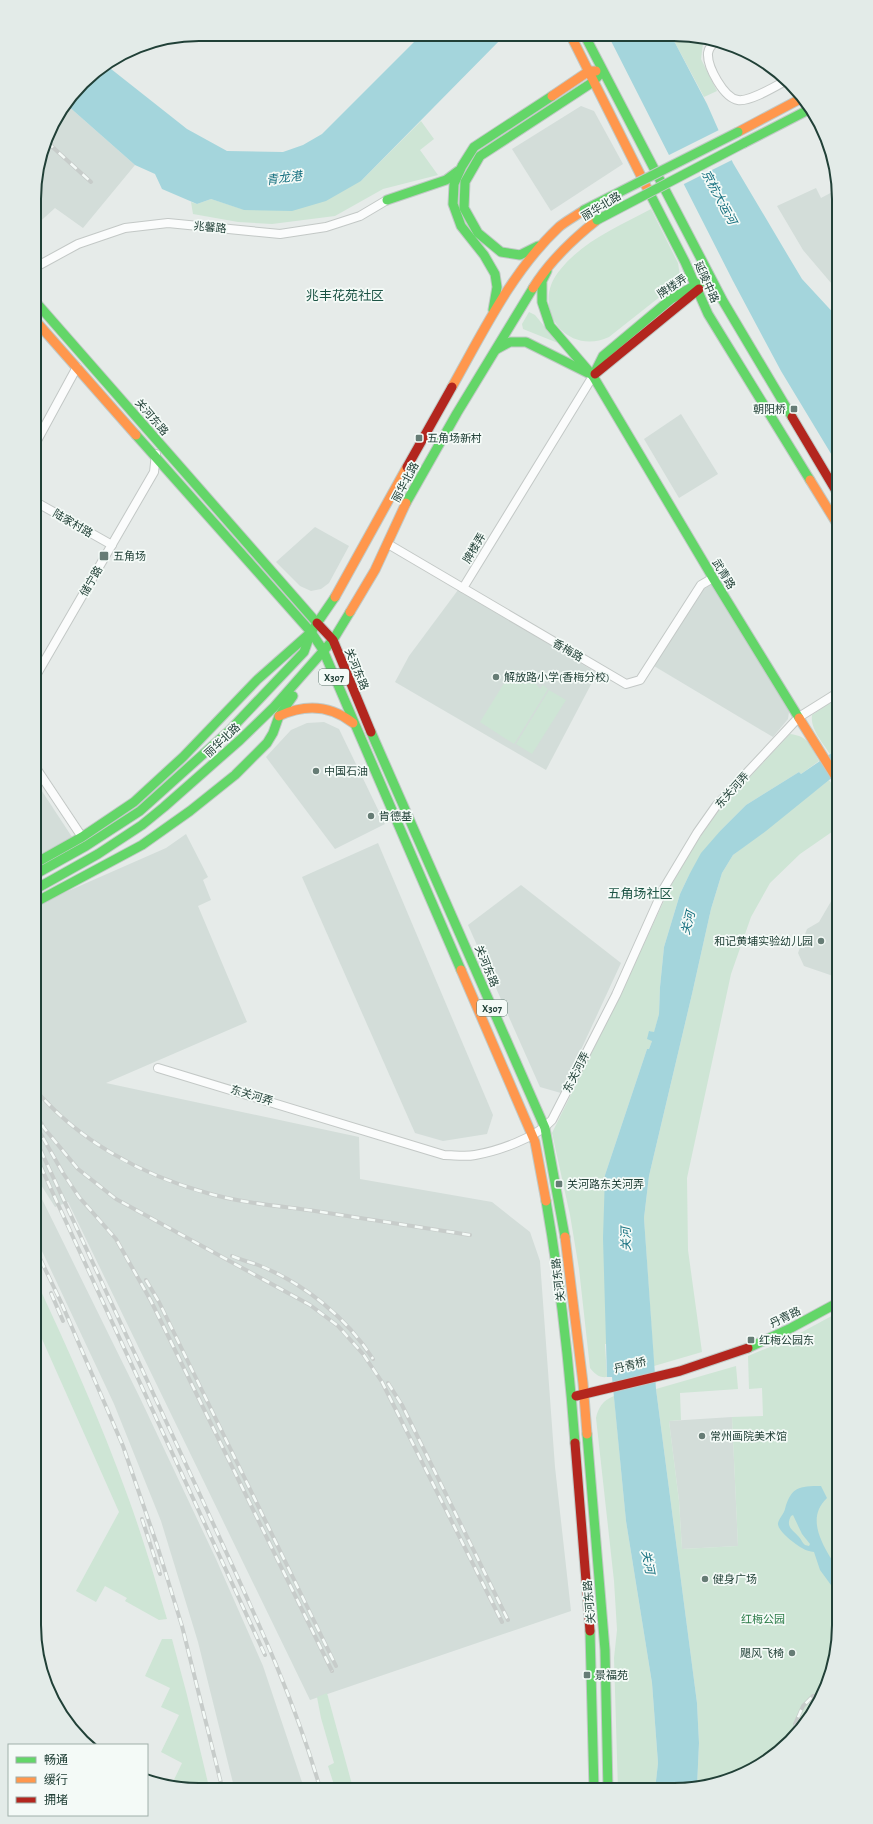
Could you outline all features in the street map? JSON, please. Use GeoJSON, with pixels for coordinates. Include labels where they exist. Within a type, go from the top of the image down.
{"type":"FeatureCollection","features":[{"type":"Feature","properties":{"kind":"main road","name":"延陵中路"},"geometry":{"type":"LineString","coordinates":[[574,41],[697,288],[708,314],[832,516]]}},
{"type":"Feature","properties":{"kind":"main road","name":"延陵中路"},"geometry":{"type":"LineString","coordinates":[[588,41],[710,277],[832,484]]}},
{"type":"Feature","properties":{"kind":"main road"},"geometry":{"type":"LineString","coordinates":[[491,317],[496,296],[497,280],[489,262],[461,226],[452,201],[455,179],[461,164],[474,147],[589,71],[603,71]]}},
{"type":"Feature","properties":{"kind":"main road"},"geometry":{"type":"LineString","coordinates":[[542,244],[520,255],[501,252],[478,233],[464,208],[465,182],[480,156],[593,82],[603,71]]}},
{"type":"Feature","properties":{"kind":"main road","name":"丽华北路"},"geometry":{"type":"LineString","coordinates":[[41,871],[86,846],[140,811],[230,730],[304,652],[311,632],[332,602],[367,541],[491,317],[522,268],[542,244],[560,226],[584,210],[797,101]]}},
{"type":"Feature","properties":{"kind":"main road","name":"丽华北路"},"geometry":{"type":"LineString","coordinates":[[41,886],[98,854],[142,825],[195,782],[279,701],[333,640],[375,570],[408,499],[457,413],[539,278],[553,260],[574,238],[597,220],[805,111]]}},
{"type":"Feature","properties":{"kind":"main road"},"geometry":{"type":"LineString","coordinates":[[387,200],[446,180],[458,171]]}},
{"type":"Feature","properties":{"kind":"main road","name":"武青路"},"geometry":{"type":"LineString","coordinates":[[553,260],[542,281],[542,302],[550,326],[593,376],[713,578],[832,771]]}},
{"type":"Feature","properties":{"kind":"main road","name":"牌楼弄"},"geometry":{"type":"LineString","coordinates":[[593,376],[710,277]]}},
{"type":"Feature","properties":{"kind":"main road","name":"牌楼弄"},"geometry":{"type":"LineString","coordinates":[[593,376],[595,358],[671,300],[697,288]]}},
{"type":"Feature","properties":{"kind":"main road","name":"关河东路"},"geometry":{"type":"LineString","coordinates":[[41,308],[333,640],[372,734],[545,1128],[566,1241],[584,1391],[605,1650],[608,1783]]}},
{"type":"Feature","properties":{"kind":"main road","name":"关河东路"},"geometry":{"type":"LineString","coordinates":[[41,327],[311,632],[323,650],[354,725],[532,1134],[535,1142],[553,1242],[571,1394],[591,1651],[594,1783]]}},
{"type":"Feature","properties":{"kind":"main road"},"geometry":{"type":"LineString","coordinates":[[497,349],[510,342],[526,342],[593,376]]}},
{"type":"Feature","properties":{"kind":"main road"},"geometry":{"type":"LineString","coordinates":[[572,350],[583,357],[595,358]]}},
{"type":"Feature","properties":{"kind":"main road"},"geometry":{"type":"LineString","coordinates":[[41,860],[82,837],[134,802],[183,757],[258,680],[311,632]]}},
{"type":"Feature","properties":{"kind":"main road"},"geometry":{"type":"LineString","coordinates":[[41,899],[142,845],[190,811],[235,775],[267,743],[279,716],[323,650]]}},
{"type":"Feature","properties":{"kind":"main road"},"geometry":{"type":"LineString","coordinates":[[240,740],[288,711],[310,706],[331,710],[344,716],[354,725]]}},
{"type":"Feature","properties":{"kind":"main road","name":"丹青路"},"geometry":{"type":"LineString","coordinates":[[660,1372],[741,1351],[796,1326],[832,1306]]}},
{"type":"Feature","properties":{"kind":"main road","name":"丹青桥"},"geometry":{"type":"LineString","coordinates":[[584,1391],[660,1372]]}},
{"type":"Feature","properties":{"kind":"main road"},"geometry":{"type":"LineString","coordinates":[[571,1394],[584,1391]]}},
{"type":"Feature","properties":{"kind":"street"},"geometry":{"type":"LineString","coordinates":[[711,45],[708,53],[709,63],[722,88],[729,96],[738,100],[746,100],[781,83]]}},
{"type":"Feature","properties":{"kind":"street","name":"兆馨路"},"geometry":{"type":"LineString","coordinates":[[41,264],[78,244],[125,228],[168,223],[280,234],[326,227],[360,216],[387,200]]}},
{"type":"Feature","properties":{"kind":"street"},"geometry":{"type":"LineString","coordinates":[[41,433],[77,367]]}},
{"type":"Feature","properties":{"kind":"street","name":"牌楼弄"},"geometry":{"type":"LineString","coordinates":[[463,588],[593,376]]}},
{"type":"Feature","properties":{"kind":"street","name":"储宁路"},"geometry":{"type":"LineString","coordinates":[[41,667],[154,472],[156,457],[154,438]]}},
{"type":"Feature","properties":{"kind":"street","name":"陆家村路"},"geometry":{"type":"LineString","coordinates":[[41,505],[112,545]]}},
{"type":"Feature","properties":{"kind":"street","name":"香梅路"},"geometry":{"type":"LineString","coordinates":[[388,544],[626,684],[640,680],[701,585],[713,578]]}},
{"type":"Feature","properties":{"kind":"street","name":"东关河弄"},"geometry":{"type":"LineString","coordinates":[[158,1068],[232,1089],[444,1156],[474,1155],[512,1145],[545,1128],[552,1120],[616,995],[664,888],[682,855],[716,806],[799,717],[832,696]]}},
{"type":"Feature","properties":{"kind":"street"},"geometry":{"type":"LineString","coordinates":[[41,776],[82,837]]}},
{"type":"Feature","properties":{"kind":"shaded area"},"geometry":{"type":"Polygon","coordinates":[[[581,106],[594,111],[623,164],[551,211],[512,149],[581,106]]]}},
{"type":"Feature","properties":{"kind":"shaded area"},"geometry":{"type":"Polygon","coordinates":[[[70,108],[135,165],[83,228],[55,208],[41,221],[41,189],[46,158],[57,129],[70,108]]]}},
{"type":"Feature","properties":{"kind":"shaded area"},"geometry":{"type":"Polygon","coordinates":[[[816,188],[821,198],[832,192],[832,284],[803,250],[777,206],[816,188]]]}},
{"type":"Feature","properties":{"kind":"shaded area"},"geometry":{"type":"Polygon","coordinates":[[[681,414],[718,474],[679,498],[644,439],[681,414]]]}},
{"type":"Feature","properties":{"kind":"shaded area"},"geometry":{"type":"Polygon","coordinates":[[[315,527],[349,546],[329,583],[321,589],[311,591],[300,586],[276,562],[315,527]]]}},
{"type":"Feature","properties":{"kind":"shaded area"},"geometry":{"type":"Polygon","coordinates":[[[710,585],[714,586],[789,712],[788,719],[773,737],[654,666],[704,589],[710,585]]]}},
{"type":"Feature","properties":{"kind":"shaded area","name":"解放路小学(香梅分校)"},"geometry":{"type":"Polygon","coordinates":[[[458,590],[597,673],[546,770],[395,682],[409,656],[458,590]]]}},
{"type":"Feature","properties":{"kind":"shaded area"},"geometry":{"type":"Polygon","coordinates":[[[324,722],[339,729],[385,824],[335,849],[266,757],[291,730],[307,723],[324,722]]]}},
{"type":"Feature","properties":{"kind":"shaded area"},"geometry":{"type":"Polygon","coordinates":[[[41,790],[72,837],[41,856],[41,790]]]}},
{"type":"Feature","properties":{"kind":"shaded area"},"geometry":{"type":"Polygon","coordinates":[[[186,834],[208,877],[203,880],[211,900],[198,906],[247,1022],[106,1083],[359,1137],[360,1179],[492,1202],[530,1232],[540,1261],[555,1467],[571,1611],[310,1700],[68,1202],[55,1207],[41,1185],[41,903],[166,848],[186,834]]]}},
{"type":"Feature","properties":{"kind":"shaded area"},"geometry":{"type":"Polygon","coordinates":[[[378,843],[493,1115],[487,1134],[443,1141],[415,1133],[302,877],[378,843]]]}},
{"type":"Feature","properties":{"kind":"shaded area"},"geometry":{"type":"Polygon","coordinates":[[[521,885],[621,963],[561,1093],[540,1087],[468,925],[521,885]]]}},
{"type":"Feature","properties":{"kind":"shaded area","name":"和记黄埔实验幼儿园"},"geometry":{"type":"Polygon","coordinates":[[[832,900],[832,976],[804,966],[798,953],[807,929],[819,922],[832,900]]]}},
{"type":"Feature","properties":{"kind":"shaded area"},"geometry":{"type":"Polygon","coordinates":[[[41,1197],[140,1398],[216,1559],[263,1666],[302,1783],[233,1783],[198,1642],[161,1521],[114,1404],[41,1249],[41,1197]]]}},
{"type":"Feature","properties":{"kind":"shaded area"},"geometry":{"type":"Polygon","coordinates":[[[732,1417],[738,1546],[682,1549],[679,1501],[669,1421],[732,1417]]]}},
{"type":"Feature","properties":{"kind":"green space"},"geometry":{"type":"Polygon","coordinates":[[[674,41],[703,44],[701,59],[717,91],[704,97],[674,41]]]}},
{"type":"Feature","properties":{"kind":"green space"},"geometry":{"type":"Polygon","coordinates":[[[421,121],[434,139],[420,150],[438,175],[383,189],[335,216],[272,224],[238,222],[193,214],[191,202],[197,204],[211,199],[242,209],[361,181],[421,121]]]}},
{"type":"Feature","properties":{"kind":"green space"},"geometry":{"type":"Polygon","coordinates":[[[651,209],[678,263],[680,276],[676,284],[609,337],[593,341],[579,340],[566,334],[557,324],[551,312],[549,298],[551,284],[560,270],[590,242],[651,209]]]}},
{"type":"Feature","properties":{"kind":"green space"},"geometry":{"type":"Polygon","coordinates":[[[529,312],[535,315],[558,343],[523,329],[522,324],[529,312]]]}},
{"type":"Feature","properties":{"kind":"green space"},"geometry":{"type":"Polygon","coordinates":[[[513,669],[518,672],[517,676],[530,679],[540,689],[543,685],[548,689],[514,744],[480,722],[513,669]]]}},
{"type":"Feature","properties":{"kind":"green space"},"geometry":{"type":"Polygon","coordinates":[[[549,690],[566,700],[532,754],[516,744],[549,690]]]}},
{"type":"Feature","properties":{"kind":"green space"},"geometry":{"type":"Polygon","coordinates":[[[832,702],[832,753],[830,754],[815,731],[812,715],[832,702]]]}},
{"type":"Feature","properties":{"kind":"green space"},"geometry":{"type":"Polygon","coordinates":[[[790,734],[801,737],[809,743],[819,761],[801,774],[799,772],[746,805],[721,830],[689,875],[680,894],[664,947],[659,1014],[654,1033],[650,1031],[652,1041],[649,1049],[647,1049],[605,1175],[608,1344],[605,1344],[607,1377],[602,1377],[595,1374],[590,1368],[579,1269],[570,1215],[552,1133],[686,857],[719,810],[790,734]]]}},
{"type":"Feature","properties":{"kind":"green space"},"geometry":{"type":"Polygon","coordinates":[[[829,780],[832,784],[832,832],[800,854],[770,883],[751,917],[731,974],[687,1178],[688,1250],[702,1352],[654,1366],[644,1218],[649,1176],[711,909],[722,873],[733,855],[829,780]]]}},
{"type":"Feature","properties":{"kind":"green space"},"geometry":{"type":"Polygon","coordinates":[[[41,1291],[84,1386],[118,1469],[149,1558],[167,1619],[159,1620],[125,1601],[127,1598],[105,1586],[96,1602],[76,1591],[119,1512],[41,1337],[41,1291]]]}},
{"type":"Feature","properties":{"kind":"green space","name":"红梅公园"},"geometry":{"type":"Polygon","coordinates":[[[832,1316],[832,1635],[827,1666],[811,1704],[786,1737],[762,1756],[744,1767],[725,1775],[697,1781],[699,1743],[697,1703],[656,1389],[736,1366],[738,1389],[680,1393],[681,1420],[669,1421],[679,1501],[682,1549],[738,1546],[732,1417],[763,1416],[762,1388],[749,1389],[748,1356],[791,1338],[832,1316]]]}},
{"type":"Feature","properties":{"kind":"green space"},"geometry":{"type":"Polygon","coordinates":[[[614,1396],[626,1521],[652,1683],[658,1763],[656,1783],[618,1783],[614,1658],[617,1630],[614,1581],[596,1418],[598,1411],[607,1400],[614,1396]]]}},
{"type":"Feature","properties":{"kind":"green space"},"geometry":{"type":"Polygon","coordinates":[[[162,1639],[172,1639],[208,1783],[173,1781],[182,1763],[161,1752],[179,1715],[161,1707],[170,1688],[145,1676],[162,1639]]]}},
{"type":"Feature","properties":{"kind":"green space"},"geometry":{"type":"Polygon","coordinates":[[[327,1693],[352,1783],[333,1783],[328,1766],[334,1763],[321,1718],[317,1697],[327,1693]]]}},
{"type":"Feature","properties":{"kind":"water","name":"青龙港"},"geometry":{"type":"Polygon","coordinates":[[[415,41],[499,41],[361,181],[326,201],[292,211],[244,210],[211,199],[197,204],[162,189],[155,174],[135,165],[70,108],[87,87],[110,68],[187,129],[227,151],[283,152],[303,145],[322,134],[415,41]]]}},
{"type":"Feature","properties":{"kind":"water","name":"京杭大运河"},"geometry":{"type":"Polygon","coordinates":[[[611,41],[674,41],[707,104],[733,163],[802,279],[832,311],[832,455],[781,371],[733,281],[611,41]]]}},
{"type":"Feature","properties":{"kind":"water","name":"关河"},"geometry":{"type":"Polygon","coordinates":[[[832,753],[832,778],[766,831],[733,855],[722,873],[711,909],[649,1176],[644,1218],[656,1389],[697,1703],[699,1743],[697,1781],[656,1783],[658,1763],[652,1683],[626,1521],[612,1377],[607,1377],[603,1238],[605,1175],[647,1049],[649,1049],[652,1041],[647,1039],[649,1031],[654,1032],[659,1014],[664,947],[680,894],[689,875],[701,853],[746,805],[799,772],[801,774],[832,753]]]}},
{"type":"Feature","properties":{"kind":"water"},"geometry":{"type":"Polygon","coordinates":[[[807,1486],[821,1486],[827,1498],[821,1505],[818,1512],[817,1527],[822,1542],[832,1560],[832,1586],[820,1570],[814,1552],[805,1550],[795,1544],[780,1530],[778,1526],[790,1496],[797,1489],[807,1486]],[[793,1515],[791,1516],[789,1520],[790,1528],[805,1545],[809,1546],[810,1544],[802,1534],[793,1515]]]}},
{"type":"Feature","properties":{"kind":"pier"},"geometry":{"type":"Polygon","coordinates":[[[721,129],[734,159],[682,185],[667,156],[721,129]]]}},
{"type":"Feature","properties":{"kind":"railway"},"geometry":{"type":"LineString","coordinates":[[50,145],[91,182]]}},
{"type":"Feature","properties":{"kind":"railway"},"geometry":{"type":"LineString","coordinates":[[41,1096],[70,1124],[113,1154],[135,1166],[159,1176],[207,1193],[247,1202],[470,1235]]}},
{"type":"Feature","properties":{"kind":"railway"},"geometry":{"type":"LineString","coordinates":[[41,1123],[78,1169],[116,1199],[310,1305],[338,1326],[363,1354],[382,1382],[502,1622]]}},
{"type":"Feature","properties":{"kind":"railway"},"geometry":{"type":"LineString","coordinates":[[41,1134],[63,1173],[79,1197],[116,1239],[151,1301],[332,1671]]}},
{"type":"Feature","properties":{"kind":"railway"},"geometry":{"type":"LineString","coordinates":[[41,1151],[266,1640],[295,1713],[318,1783]]}},
{"type":"Feature","properties":{"kind":"railway"},"geometry":{"type":"LineString","coordinates":[[41,1167],[265,1655]]}},
{"type":"Feature","properties":{"kind":"railway"},"geometry":{"type":"LineString","coordinates":[[232,1256],[275,1273],[308,1292],[323,1303],[351,1330],[373,1359]]}},
{"type":"Feature","properties":{"kind":"railway"},"geometry":{"type":"LineString","coordinates":[[41,1261],[61,1302],[123,1446],[157,1545],[182,1626],[221,1783]]}},
{"type":"Feature","properties":{"kind":"railway"},"geometry":{"type":"LineString","coordinates":[[146,1280],[159,1302],[336,1666]]}},
{"type":"Feature","properties":{"kind":"railway"},"geometry":{"type":"LineString","coordinates":[[51,1293],[63,1321]]}},
{"type":"Feature","properties":{"kind":"railway"},"geometry":{"type":"LineString","coordinates":[[388,1383],[402,1405],[508,1620]]}},
{"type":"Feature","properties":{"kind":"railway"},"geometry":{"type":"LineString","coordinates":[[142,1519],[160,1574]]}},
{"type":"Feature","properties":{"kind":"railway"},"geometry":{"type":"LineString","coordinates":[[796,1726],[803,1706],[813,1696],[816,1696]]}},
{"type":"Feature","properties":{"kind":"traffic: fast"},"geometry":{"type":"LineString","coordinates":[[588,41],[723,301],[792,417]]}},
{"type":"Feature","properties":{"kind":"traffic: fast"},"geometry":{"type":"LineString","coordinates":[[538,246],[520,255],[501,252],[478,233],[464,208],[465,182],[480,156],[593,82],[599,75]]}},
{"type":"Feature","properties":{"kind":"traffic: fast"},"geometry":{"type":"LineString","coordinates":[[493,310],[497,287],[495,274],[484,255],[461,226],[453,204],[454,184],[462,166],[474,147],[552,96]]}},
{"type":"Feature","properties":{"kind":"traffic: fast"},"geometry":{"type":"LineString","coordinates":[[744,143],[805,111]]}},
{"type":"Feature","properties":{"kind":"traffic: fast"},"geometry":{"type":"LineString","coordinates":[[584,210],[738,132]]}},
{"type":"Feature","properties":{"kind":"traffic: fast"},"geometry":{"type":"LineString","coordinates":[[597,220],[744,143]]}},
{"type":"Feature","properties":{"kind":"traffic: fast"},"geometry":{"type":"LineString","coordinates":[[387,200],[446,180],[458,171]]}},
{"type":"Feature","properties":{"kind":"traffic: fast"},"geometry":{"type":"LineString","coordinates":[[648,190],[685,262],[708,314],[810,480]]}},
{"type":"Feature","properties":{"kind":"traffic: fast"},"geometry":{"type":"LineString","coordinates":[[547,271],[542,281],[542,302],[550,326],[593,376],[713,578],[799,718]]}},
{"type":"Feature","properties":{"kind":"traffic: fast"},"geometry":{"type":"LineString","coordinates":[[593,376],[603,356],[671,299],[710,277]]}},
{"type":"Feature","properties":{"kind":"traffic: fast"},"geometry":{"type":"LineString","coordinates":[[406,503],[457,413],[533,288]]}},
{"type":"Feature","properties":{"kind":"traffic: fast"},"geometry":{"type":"LineString","coordinates":[[41,308],[317,623]]}},
{"type":"Feature","properties":{"kind":"traffic: fast"},"geometry":{"type":"LineString","coordinates":[[497,349],[510,342],[526,342],[588,373]]}},
{"type":"Feature","properties":{"kind":"traffic: fast"},"geometry":{"type":"LineString","coordinates":[[136,435],[311,632]]}},
{"type":"Feature","properties":{"kind":"traffic: fast"},"geometry":{"type":"LineString","coordinates":[[41,871],[86,846],[140,811],[230,730],[304,652],[311,632],[335,597]]}},
{"type":"Feature","properties":{"kind":"traffic: fast"},"geometry":{"type":"LineString","coordinates":[[41,886],[98,854],[142,825],[240,740],[274,707],[333,640],[350,612]]}},
{"type":"Feature","properties":{"kind":"traffic: fast"},"geometry":{"type":"LineString","coordinates":[[311,632],[323,650],[461,970]]}},
{"type":"Feature","properties":{"kind":"traffic: fast"},"geometry":{"type":"LineString","coordinates":[[41,860],[82,837],[134,802],[183,757],[257,680],[310,633]]}},
{"type":"Feature","properties":{"kind":"traffic: fast"},"geometry":{"type":"LineString","coordinates":[[41,899],[142,845],[190,811],[235,775],[267,743],[273,733],[279,716],[293,696]]}},
{"type":"Feature","properties":{"kind":"traffic: fast"},"geometry":{"type":"LineString","coordinates":[[371,732],[545,1128],[565,1237]]}},
{"type":"Feature","properties":{"kind":"traffic: fast"},"geometry":{"type":"LineString","coordinates":[[546,1201],[564,1322],[575,1443]]}},
{"type":"Feature","properties":{"kind":"traffic: fast"},"geometry":{"type":"LineString","coordinates":[[748,1348],[791,1328],[832,1306]]}},
{"type":"Feature","properties":{"kind":"traffic: fast"},"geometry":{"type":"LineString","coordinates":[[587,1434],[605,1650],[608,1783]]}},
{"type":"Feature","properties":{"kind":"traffic: fast"},"geometry":{"type":"LineString","coordinates":[[590,1631],[594,1783]]}},
{"type":"Feature","properties":{"kind":"traffic: slow"},"geometry":{"type":"LineString","coordinates":[[574,41],[648,190]]}},
{"type":"Feature","properties":{"kind":"traffic: slow"},"geometry":{"type":"LineString","coordinates":[[552,96],[589,71],[596,71]]}},
{"type":"Feature","properties":{"kind":"traffic: slow"},"geometry":{"type":"LineString","coordinates":[[738,132],[797,101]]}},
{"type":"Feature","properties":{"kind":"traffic: slow"},"geometry":{"type":"LineString","coordinates":[[452,387],[487,324],[513,282],[527,263],[542,244],[559,227],[584,210]]}},
{"type":"Feature","properties":{"kind":"traffic: slow"},"geometry":{"type":"LineString","coordinates":[[533,288],[546,269],[562,251],[597,220]]}},
{"type":"Feature","properties":{"kind":"traffic: slow"},"geometry":{"type":"LineString","coordinates":[[41,327],[136,435]]}},
{"type":"Feature","properties":{"kind":"traffic: slow"},"geometry":{"type":"LineString","coordinates":[[335,597],[407,467]]}},
{"type":"Feature","properties":{"kind":"traffic: slow"},"geometry":{"type":"LineString","coordinates":[[810,480],[832,516]]}},
{"type":"Feature","properties":{"kind":"traffic: slow"},"geometry":{"type":"LineString","coordinates":[[350,612],[375,570],[406,503]]}},
{"type":"Feature","properties":{"kind":"traffic: slow"},"geometry":{"type":"LineString","coordinates":[[279,716],[298,710],[317,708],[335,713],[353,723]]}},
{"type":"Feature","properties":{"kind":"traffic: slow"},"geometry":{"type":"LineString","coordinates":[[799,718],[832,771]]}},
{"type":"Feature","properties":{"kind":"traffic: slow"},"geometry":{"type":"LineString","coordinates":[[461,970],[535,1142],[546,1201]]}},
{"type":"Feature","properties":{"kind":"traffic: slow"},"geometry":{"type":"LineString","coordinates":[[565,1237],[583,1383],[587,1434]]}},
{"type":"Feature","properties":{"kind":"traffic: jam"},"geometry":{"type":"LineString","coordinates":[[595,374],[699,289]]}},
{"type":"Feature","properties":{"kind":"traffic: jam"},"geometry":{"type":"LineString","coordinates":[[407,467],[452,387]]}},
{"type":"Feature","properties":{"kind":"traffic: jam"},"geometry":{"type":"LineString","coordinates":[[792,417],[832,484]]}},
{"type":"Feature","properties":{"kind":"traffic: jam"},"geometry":{"type":"LineString","coordinates":[[317,623],[333,640],[371,732]]}},
{"type":"Feature","properties":{"kind":"traffic: jam"},"geometry":{"type":"LineString","coordinates":[[576,1396],[680,1371],[748,1348]]}},
{"type":"Feature","properties":{"kind":"traffic: jam"},"geometry":{"type":"LineString","coordinates":[[575,1443],[590,1631]]}},
{"type":"Feature","properties":{"kind":"place","name":"朝阳桥"},"geometry":{"type":"Point","coordinates":[794,409]}},
{"type":"Feature","properties":{"kind":"place","name":"五角场新村"},"geometry":{"type":"Point","coordinates":[419,438]}},
{"type":"Feature","properties":{"kind":"place","name":"五角场"},"geometry":{"type":"Point","coordinates":[104,556]}},
{"type":"Feature","properties":{"kind":"place","name":"解放路小学(香梅分校)"},"geometry":{"type":"Point","coordinates":[496,677]}},
{"type":"Feature","properties":{"kind":"place","name":"中国石油"},"geometry":{"type":"Point","coordinates":[316,771]}},
{"type":"Feature","properties":{"kind":"place","name":"肯德基"},"geometry":{"type":"Point","coordinates":[371,816]}},
{"type":"Feature","properties":{"kind":"place","name":"和记黄埔实验幼儿园"},"geometry":{"type":"Point","coordinates":[821,941]}},
{"type":"Feature","properties":{"kind":"place","name":"关河路东关河弄"},"geometry":{"type":"Point","coordinates":[559,1184]}},
{"type":"Feature","properties":{"kind":"place","name":"红梅公园东"},"geometry":{"type":"Point","coordinates":[751,1340]}},
{"type":"Feature","properties":{"kind":"place","name":"常州画院美术馆"},"geometry":{"type":"Point","coordinates":[702,1436]}},
{"type":"Feature","properties":{"kind":"place","name":"健身广场"},"geometry":{"type":"Point","coordinates":[705,1579]}},
{"type":"Feature","properties":{"kind":"place","name":"飓风飞椅"},"geometry":{"type":"Point","coordinates":[792,1653]}},
{"type":"Feature","properties":{"kind":"place","name":"景福苑"},"geometry":{"type":"Point","coordinates":[587,1675]}},
{"type":"Feature","properties":{"kind":"district","name":"兆丰花苑社区"},"geometry":{"type":"Point","coordinates":[345,295]}},
{"type":"Feature","properties":{"kind":"district","name":"五角场社区"},"geometry":{"type":"Point","coordinates":[640,893]}}]}
